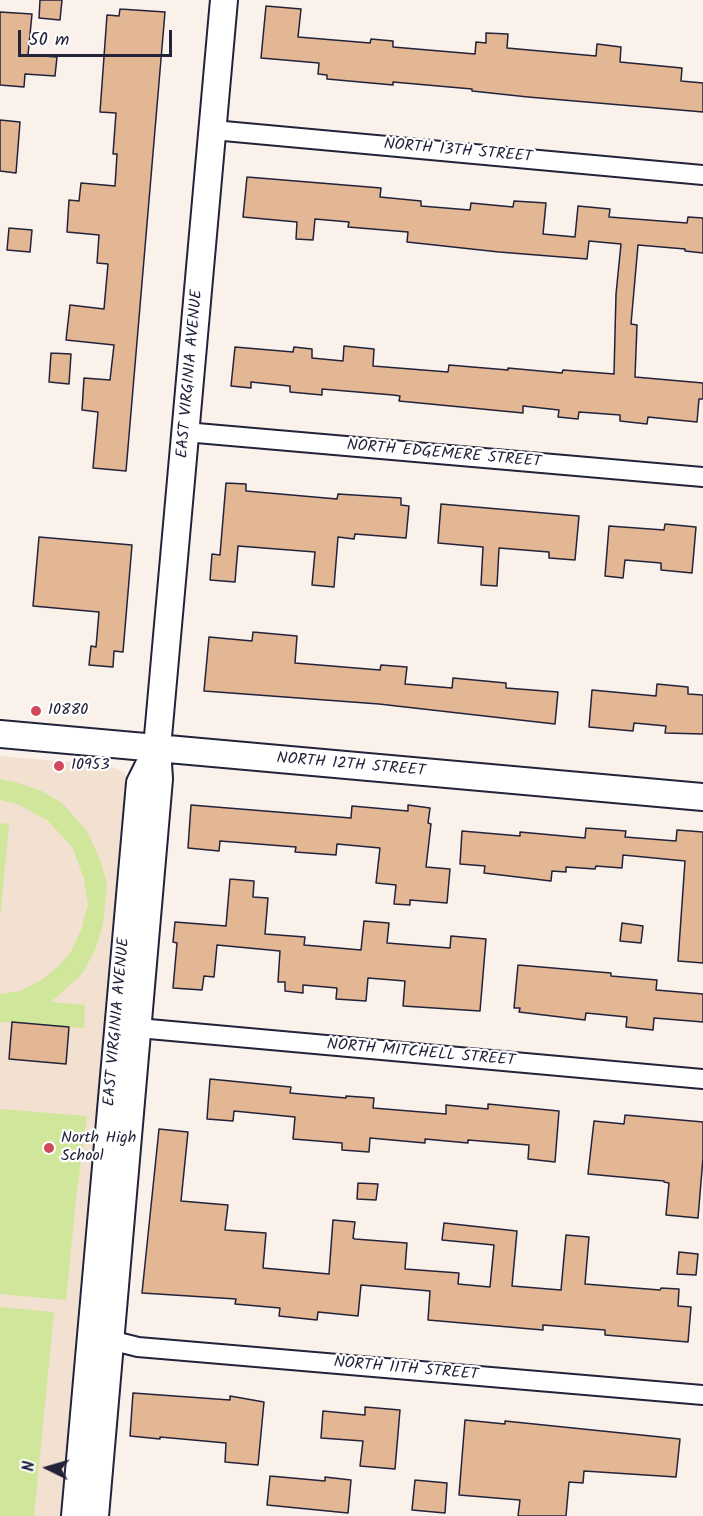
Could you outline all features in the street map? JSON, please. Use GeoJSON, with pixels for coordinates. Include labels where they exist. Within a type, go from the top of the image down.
{"type":"FeatureCollection","features":[{"type":"Feature","properties":{"kind":"street","name":"EAST VIRGINIA AVENUE"},"geometry":{"type":"LineString","coordinates":[[95,1516],[159,779],[157,748],[224,0]]}},
{"type":"Feature","properties":{"kind":"street","name":"NORTH 13TH STREET"},"geometry":{"type":"LineString","coordinates":[[213,130],[703,174]]}},
{"type":"Feature","properties":{"kind":"street","name":"NORTH EDGEMERE STREET"},"geometry":{"type":"LineString","coordinates":[[185,432],[703,477]]}},
{"type":"Feature","properties":{"kind":"street","name":"NORTH 12TH STREET"},"geometry":{"type":"LineString","coordinates":[[0,734],[703,796]]}},
{"type":"Feature","properties":{"kind":"street","name":"EAST VIRGINIA AVENUE"},"geometry":{"type":"LineString","coordinates":[[75,1516],[140,783],[157,748]]}},
{"type":"Feature","properties":{"kind":"street","name":"NORTH MITCHELL STREET"},"geometry":{"type":"LineString","coordinates":[[138,1028],[703,1079]]}},
{"type":"Feature","properties":{"kind":"street","name":"NORTH 11TH STREET"},"geometry":{"type":"LineString","coordinates":[[110,1340],[138,1347],[703,1395]]}},
{"type":"Feature","properties":{"kind":"shaded area","name":"North High School"},"geometry":{"type":"Polygon","coordinates":[[[0,756],[111,766],[124,773],[129,781],[66,1516],[0,1516],[0,756]]]}},
{"type":"Feature","properties":{"kind":"green space"},"geometry":{"type":"Polygon","coordinates":[[[0,779],[42,791],[63,804],[87,831],[101,862],[107,884],[103,925],[95,950],[82,974],[51,1002],[85,1005],[84,1028],[0,1022],[0,994],[21,991],[43,979],[61,964],[72,950],[88,905],[84,879],[73,848],[47,820],[17,804],[0,800],[0,779]]]}},
{"type":"Feature","properties":{"kind":"green space"},"geometry":{"type":"Polygon","coordinates":[[[0,823],[9,824],[0,918],[0,823]]]}},
{"type":"Feature","properties":{"kind":"green space"},"geometry":{"type":"Polygon","coordinates":[[[0,1109],[87,1116],[66,1300],[0,1294],[0,1109]]]}},
{"type":"Feature","properties":{"kind":"green space"},"geometry":{"type":"Polygon","coordinates":[[[0,1307],[54,1312],[34,1516],[0,1516],[0,1307]]]}},
{"type":"Feature","properties":{"kind":"building"},"geometry":{"type":"Polygon","coordinates":[[[40,0],[62,0],[60,20],[39,18],[40,0]]]}},
{"type":"Feature","properties":{"kind":"building"},"geometry":{"type":"Polygon","coordinates":[[[266,6],[301,9],[298,37],[370,43],[371,39],[393,41],[393,47],[475,54],[476,42],[486,43],[486,33],[508,34],[507,48],[596,56],[597,44],[621,47],[620,62],[682,68],[681,81],[703,83],[703,112],[528,97],[393,82],[393,85],[327,79],[327,75],[318,74],[319,63],[261,58],[266,6]]]}},
{"type":"Feature","properties":{"kind":"building"},"geometry":{"type":"Polygon","coordinates":[[[120,9],[165,12],[126,471],[93,468],[98,412],[82,410],[84,378],[110,380],[114,345],[66,340],[70,305],[104,309],[108,264],[97,263],[99,235],[67,232],[69,200],[79,201],[81,183],[115,186],[117,154],[113,154],[116,113],[100,112],[107,15],[119,16],[120,9]]]}},
{"type":"Feature","properties":{"kind":"building"},"geometry":{"type":"Polygon","coordinates":[[[0,12],[32,14],[28,55],[57,57],[55,76],[25,74],[24,87],[0,85],[0,12]]]}},
{"type":"Feature","properties":{"kind":"building"},"geometry":{"type":"Polygon","coordinates":[[[0,120],[20,122],[16,173],[0,171],[0,120]]]}},
{"type":"Feature","properties":{"kind":"building"},"geometry":{"type":"Polygon","coordinates":[[[247,177],[381,188],[380,197],[421,201],[421,206],[470,210],[471,203],[513,207],[514,201],[546,203],[543,234],[575,237],[578,206],[610,209],[609,217],[687,223],[688,217],[703,218],[703,253],[638,245],[631,324],[637,325],[635,377],[703,383],[703,399],[699,399],[697,422],[648,417],[647,424],[620,421],[620,415],[579,412],[578,419],[558,417],[559,410],[523,406],[523,413],[399,401],[400,396],[393,395],[322,389],[322,395],[290,392],[290,386],[251,382],[251,388],[231,386],[235,347],[293,352],[294,347],[312,349],[312,358],[343,361],[344,346],[374,349],[373,366],[448,372],[449,365],[562,373],[563,370],[614,374],[616,294],[621,244],[589,241],[587,259],[499,252],[407,242],[408,232],[348,227],[349,222],[315,219],[313,240],[296,239],[297,222],[243,217],[247,177]]]}},
{"type":"Feature","properties":{"kind":"building"},"geometry":{"type":"Polygon","coordinates":[[[9,228],[32,230],[30,252],[7,250],[9,228]]]}},
{"type":"Feature","properties":{"kind":"building"},"geometry":{"type":"Polygon","coordinates":[[[51,353],[71,354],[69,384],[49,382],[51,353]]]}},
{"type":"Feature","properties":{"kind":"building"},"geometry":{"type":"Polygon","coordinates":[[[226,483],[246,484],[246,491],[337,499],[338,494],[401,498],[401,505],[409,506],[406,538],[355,534],[354,539],[338,537],[334,587],[312,585],[315,552],[238,546],[235,582],[210,580],[212,554],[220,555],[226,483]]]}},
{"type":"Feature","properties":{"kind":"building"},"geometry":{"type":"Polygon","coordinates":[[[441,504],[579,516],[575,560],[549,558],[549,552],[499,548],[497,586],[481,585],[483,547],[438,543],[441,504]]]}},
{"type":"Feature","properties":{"kind":"building"},"geometry":{"type":"Polygon","coordinates":[[[665,524],[696,527],[692,573],[661,570],[661,563],[625,560],[623,578],[605,576],[609,526],[664,530],[665,524]]]}},
{"type":"Feature","properties":{"kind":"building"},"geometry":{"type":"Polygon","coordinates":[[[39,537],[132,545],[123,652],[114,651],[113,667],[89,665],[91,646],[96,647],[99,612],[33,606],[39,537]]]}},
{"type":"Feature","properties":{"kind":"building"},"geometry":{"type":"Polygon","coordinates":[[[253,632],[297,636],[295,663],[380,670],[381,665],[407,667],[405,684],[452,688],[453,678],[506,683],[506,688],[558,692],[555,724],[379,704],[204,691],[209,637],[252,641],[253,632]]]}},
{"type":"Feature","properties":{"kind":"building"},"geometry":{"type":"Polygon","coordinates":[[[657,684],[688,687],[688,694],[703,695],[703,734],[665,733],[666,726],[634,723],[633,731],[589,727],[592,690],[656,696],[657,684]]]}},
{"type":"Feature","properties":{"kind":"building"},"geometry":{"type":"Polygon","coordinates":[[[191,805],[351,818],[352,806],[408,811],[408,805],[430,808],[428,823],[431,824],[426,867],[450,869],[447,903],[410,900],[410,905],[394,904],[396,885],[376,883],[380,848],[337,844],[336,855],[295,852],[296,847],[220,841],[219,851],[188,848],[191,805]]]}},
{"type":"Feature","properties":{"kind":"building"},"geometry":{"type":"Polygon","coordinates":[[[586,828],[626,831],[625,837],[676,841],[677,830],[703,832],[703,963],[678,961],[685,861],[623,855],[622,868],[566,867],[566,872],[552,871],[551,881],[484,873],[485,866],[460,864],[462,831],[520,836],[520,832],[585,838],[586,828]]]}},
{"type":"Feature","properties":{"kind":"building"},"geometry":{"type":"Polygon","coordinates":[[[230,879],[254,881],[253,897],[268,898],[265,934],[305,937],[304,945],[361,950],[364,921],[389,923],[387,943],[450,948],[451,936],[486,939],[480,1011],[403,1006],[405,981],[368,978],[366,1001],[336,999],[337,988],[303,985],[303,993],[285,991],[285,982],[278,982],[280,951],[217,945],[214,977],[204,976],[202,990],[173,988],[177,943],[173,942],[175,922],[226,926],[230,879]]]}},
{"type":"Feature","properties":{"kind":"building"},"geometry":{"type":"Polygon","coordinates":[[[622,923],[643,926],[641,943],[620,941],[622,923]]]}},
{"type":"Feature","properties":{"kind":"building"},"geometry":{"type":"Polygon","coordinates":[[[518,965],[611,973],[611,976],[657,980],[656,990],[703,994],[703,1022],[654,1018],[653,1030],[626,1027],[627,1017],[586,1013],[585,1020],[519,1012],[520,1008],[514,1008],[518,965]]]}},
{"type":"Feature","properties":{"kind":"building"},"geometry":{"type":"Polygon","coordinates":[[[12,1022],[69,1027],[66,1064],[9,1059],[12,1022]]]}},
{"type":"Feature","properties":{"kind":"building"},"geometry":{"type":"Polygon","coordinates":[[[210,1079],[291,1087],[290,1093],[374,1098],[373,1108],[446,1114],[446,1105],[488,1109],[488,1104],[559,1111],[555,1162],[528,1159],[529,1145],[468,1140],[468,1143],[425,1139],[425,1143],[370,1138],[369,1152],[342,1150],[342,1143],[293,1139],[295,1117],[234,1111],[233,1121],[207,1119],[210,1079]]]}},
{"type":"Feature","properties":{"kind":"building"},"geometry":{"type":"Polygon","coordinates":[[[625,1115],[703,1122],[703,1158],[698,1218],[666,1215],[669,1183],[664,1181],[588,1174],[594,1121],[624,1124],[625,1115]]]}},
{"type":"Feature","properties":{"kind":"building"},"geometry":{"type":"Polygon","coordinates":[[[159,1129],[188,1132],[181,1201],[228,1205],[225,1230],[266,1233],[263,1268],[329,1274],[333,1220],[355,1222],[353,1238],[355,1239],[407,1243],[405,1269],[459,1273],[458,1284],[490,1287],[494,1245],[442,1240],[444,1223],[517,1231],[512,1286],[561,1290],[566,1235],[589,1237],[585,1284],[660,1290],[661,1288],[679,1289],[678,1306],[691,1307],[688,1342],[605,1335],[605,1330],[543,1325],[543,1330],[428,1320],[430,1291],[361,1285],[358,1316],[318,1312],[317,1320],[279,1316],[280,1308],[235,1304],[236,1299],[142,1293],[159,1129]]]}},
{"type":"Feature","properties":{"kind":"building"},"geometry":{"type":"Polygon","coordinates":[[[358,1183],[378,1184],[376,1200],[357,1199],[358,1183]]]}},
{"type":"Feature","properties":{"kind":"building"},"geometry":{"type":"Polygon","coordinates":[[[679,1252],[698,1254],[696,1275],[677,1274],[679,1252]]]}},
{"type":"Feature","properties":{"kind":"building"},"geometry":{"type":"Polygon","coordinates":[[[133,1393],[230,1400],[230,1396],[264,1402],[258,1465],[225,1462],[226,1443],[130,1436],[133,1393]]]}},
{"type":"Feature","properties":{"kind":"building"},"geometry":{"type":"Polygon","coordinates":[[[365,1407],[400,1410],[395,1469],[360,1466],[363,1441],[321,1438],[323,1411],[365,1415],[365,1407]]]}},
{"type":"Feature","properties":{"kind":"building"},"geometry":{"type":"Polygon","coordinates":[[[465,1420],[505,1424],[505,1421],[680,1439],[676,1477],[584,1471],[583,1483],[569,1482],[566,1516],[518,1516],[520,1500],[459,1495],[465,1420]]]}},
{"type":"Feature","properties":{"kind":"building"},"geometry":{"type":"Polygon","coordinates":[[[270,1476],[325,1481],[325,1477],[351,1480],[348,1513],[267,1505],[270,1476]]]}},
{"type":"Feature","properties":{"kind":"building"},"geometry":{"type":"Polygon","coordinates":[[[415,1480],[447,1483],[445,1513],[412,1510],[415,1480]]]}},
{"type":"Feature","properties":{"kind":"place","name":"10880"},"geometry":{"type":"Point","coordinates":[36,711]}},
{"type":"Feature","properties":{"kind":"place","name":"10953"},"geometry":{"type":"Point","coordinates":[59,766]}},
{"type":"Feature","properties":{"kind":"place","name":"North High School"},"geometry":{"type":"Point","coordinates":[49,1148]}}]}
